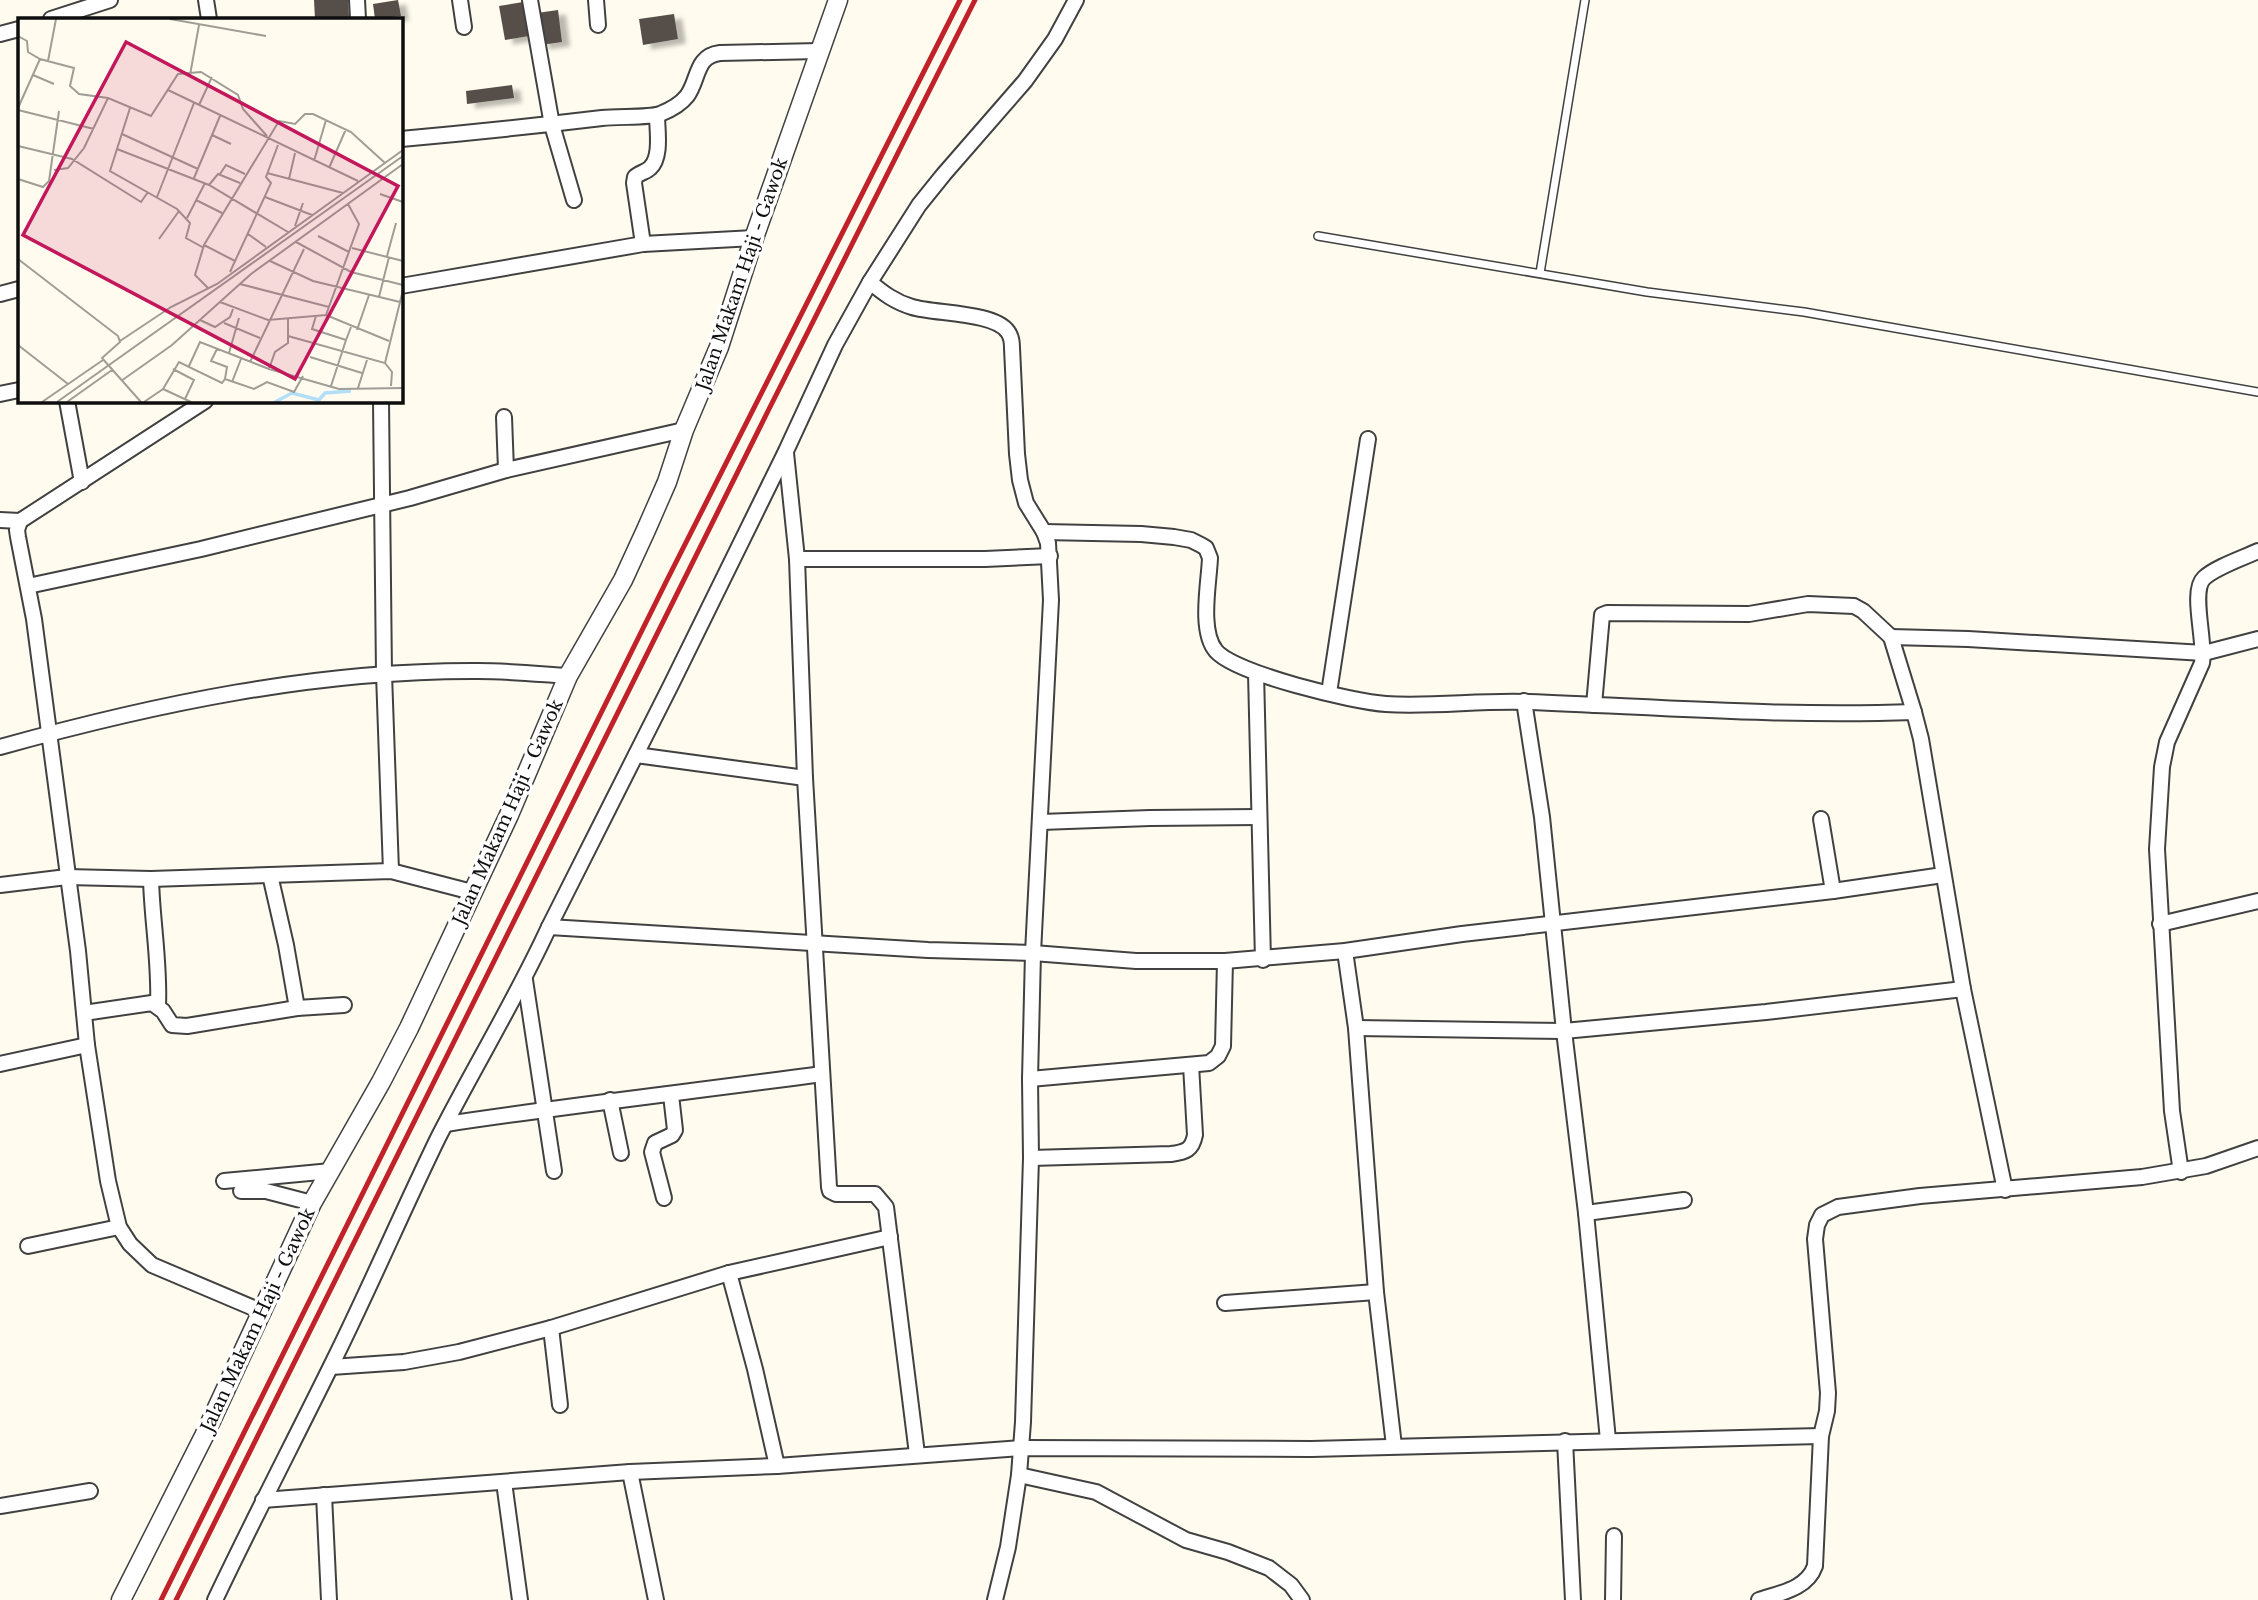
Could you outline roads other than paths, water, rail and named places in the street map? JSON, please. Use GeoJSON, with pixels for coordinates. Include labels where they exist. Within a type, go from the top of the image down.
{"type":"FeatureCollection","features":[{"type":"Feature","properties":{"kind":"street"},"geometry":{"type":"LineString","coordinates":[[54,18],[110,0]]}},
{"type":"Feature","properties":{"kind":"street"},"geometry":{"type":"LineString","coordinates":[[206,0],[209,18]]}},
{"type":"Feature","properties":{"kind":"street"},"geometry":{"type":"LineString","coordinates":[[357,0],[358,18]]}},
{"type":"Feature","properties":{"kind":"street"},"geometry":{"type":"LineString","coordinates":[[460,0],[464,27]]}},
{"type":"Feature","properties":{"kind":"street"},"geometry":{"type":"LineString","coordinates":[[530,0],[552,125],[574,200]]}},
{"type":"Feature","properties":{"kind":"street"},"geometry":{"type":"LineString","coordinates":[[596,0],[598,25]]}},
{"type":"Feature","properties":{"kind":"street","name":"Jalan Makam Haji - Gawok"},"geometry":{"type":"LineString","coordinates":[[121,1600],[204,1436],[312,1203],[382,1082],[509,815],[568,676],[623,580],[646,530],[719,346],[838,0]]}},
{"type":"Feature","properties":{"kind":"street"},"geometry":{"type":"LineString","coordinates":[[215,1600],[331,1367],[446,1124],[524,980],[786,452],[835,345],[870,282],[919,205],[1025,81],[1055,39],[1076,0]]}},
{"type":"Feature","properties":{"kind":"street"},"geometry":{"type":"LineString","coordinates":[[0,34],[18,29]]}},
{"type":"Feature","properties":{"kind":"street"},"geometry":{"type":"LineString","coordinates":[[402,139],[552,125],[623,115],[657,115],[675,107],[687,96],[701,62],[710,55],[819,51]]}},
{"type":"Feature","properties":{"kind":"street"},"geometry":{"type":"LineString","coordinates":[[643,244],[634,183],[635,177],[654,163],[657,154],[657,115]]}},
{"type":"Feature","properties":{"kind":"street"},"geometry":{"type":"LineString","coordinates":[[402,286],[643,244],[754,238]]}},
{"type":"Feature","properties":{"kind":"street"},"geometry":{"type":"LineString","coordinates":[[870,282],[889,298],[914,308],[989,320],[1008,332],[1013,348],[1020,480],[1026,503],[1044,531],[1049,556],[1051,600],[1033,953],[1025,1389],[1019,1475],[1008,1548],[995,1600]]}},
{"type":"Feature","properties":{"kind":"street"},"geometry":{"type":"LineString","coordinates":[[0,294],[18,289]]}},
{"type":"Feature","properties":{"kind":"street"},"geometry":{"type":"LineString","coordinates":[[0,394],[18,390]]}},
{"type":"Feature","properties":{"kind":"street"},"geometry":{"type":"LineString","coordinates":[[67,402],[82,482]]}},
{"type":"Feature","properties":{"kind":"street"},"geometry":{"type":"LineString","coordinates":[[0,520],[20,521],[203,402]]}},
{"type":"Feature","properties":{"kind":"street"},"geometry":{"type":"LineString","coordinates":[[381,402],[384,674],[391,871]]}},
{"type":"Feature","properties":{"kind":"street"},"geometry":{"type":"LineString","coordinates":[[504,417],[506,470]]}},
{"type":"Feature","properties":{"kind":"street"},"geometry":{"type":"LineString","coordinates":[[28,586],[201,549],[448,488],[506,470],[684,429]]}},
{"type":"Feature","properties":{"kind":"street"},"geometry":{"type":"LineString","coordinates":[[1329,693],[1368,439]]}},
{"type":"Feature","properties":{"kind":"street"},"geometry":{"type":"LineString","coordinates":[[786,452],[797,559],[805,778],[830,1191],[836,1194],[875,1195],[886,1206],[918,1454]]}},
{"type":"Feature","properties":{"kind":"street"},"geometry":{"type":"LineString","coordinates":[[20,521],[17,530],[28,586],[68,877],[87,1045],[108,1181],[119,1227],[130,1244],[152,1265],[262,1312]]}},
{"type":"Feature","properties":{"kind":"street"},"geometry":{"type":"LineString","coordinates":[[1044,531],[1141,534],[1191,540],[1201,545],[1206,548],[1210,558],[1207,621],[1211,643],[1217,652],[1227,660],[1256,673],[1329,693],[1386,704],[1524,701],[1797,714],[1914,712]]}},
{"type":"Feature","properties":{"kind":"street"},"geometry":{"type":"LineString","coordinates":[[2181,1172],[2172,1111],[2160,924],[2157,849],[2162,768],[2171,731],[2198,675],[2204,653],[2199,586],[2207,576],[2258,551]]}},
{"type":"Feature","properties":{"kind":"street"},"geometry":{"type":"LineString","coordinates":[[797,559],[985,559],[1049,556]]}},
{"type":"Feature","properties":{"kind":"street"},"geometry":{"type":"LineString","coordinates":[[1594,705],[1601,618],[1606,613],[1749,614],[1825,603],[1854,606],[1891,637],[1921,739],[1963,989],[2005,1190]]}},
{"type":"Feature","properties":{"kind":"street"},"geometry":{"type":"LineString","coordinates":[[1891,637],[2204,653],[2258,639]]}},
{"type":"Feature","properties":{"kind":"street"},"geometry":{"type":"LineString","coordinates":[[0,747],[48,733],[224,694],[384,674],[479,670],[568,676]]}},
{"type":"Feature","properties":{"kind":"street"},"geometry":{"type":"LineString","coordinates":[[1256,673],[1262,960]]}},
{"type":"Feature","properties":{"kind":"street"},"geometry":{"type":"LineString","coordinates":[[1524,701],[1542,817],[1608,1440]]}},
{"type":"Feature","properties":{"kind":"street"},"geometry":{"type":"LineString","coordinates":[[636,755],[805,778]]}},
{"type":"Feature","properties":{"kind":"street"},"geometry":{"type":"LineString","coordinates":[[1041,822],[1258,817]]}},
{"type":"Feature","properties":{"kind":"street"},"geometry":{"type":"LineString","coordinates":[[1821,819],[1833,891]]}},
{"type":"Feature","properties":{"kind":"street"},"geometry":{"type":"LineString","coordinates":[[0,885],[68,877],[151,879],[391,871],[472,892]]}},
{"type":"Feature","properties":{"kind":"street"},"geometry":{"type":"LineString","coordinates":[[270,874],[297,1008]]}},
{"type":"Feature","properties":{"kind":"street"},"geometry":{"type":"LineString","coordinates":[[549,927],[1136,961],[1262,960],[1833,891],[1943,875]]}},
{"type":"Feature","properties":{"kind":"street"},"geometry":{"type":"LineString","coordinates":[[151,879],[158,964],[158,1006]]}},
{"type":"Feature","properties":{"kind":"street"},"geometry":{"type":"LineString","coordinates":[[2160,924],[2258,901]]}},
{"type":"Feature","properties":{"kind":"street"},"geometry":{"type":"LineString","coordinates":[[1345,951],[1356,1028],[1376,1292],[1394,1446]]}},
{"type":"Feature","properties":{"kind":"street"},"geometry":{"type":"LineString","coordinates":[[1030,1079],[1209,1063],[1222,1052],[1225,961]]}},
{"type":"Feature","properties":{"kind":"street"},"geometry":{"type":"LineString","coordinates":[[524,980],[554,1171]]}},
{"type":"Feature","properties":{"kind":"street"},"geometry":{"type":"LineString","coordinates":[[1356,1028],[1563,1031],[1766,1013],[1963,989]]}},
{"type":"Feature","properties":{"kind":"street"},"geometry":{"type":"LineString","coordinates":[[84,1013],[152,1003],[158,1006],[175,1026],[187,1026],[297,1008],[344,1005]]}},
{"type":"Feature","properties":{"kind":"street"},"geometry":{"type":"LineString","coordinates":[[0,1064],[87,1045]]}},
{"type":"Feature","properties":{"kind":"street"},"geometry":{"type":"LineString","coordinates":[[1031,1158],[1171,1154],[1188,1150],[1195,1135],[1191,1066]]}},
{"type":"Feature","properties":{"kind":"street"},"geometry":{"type":"LineString","coordinates":[[446,1124],[610,1100],[671,1095],[822,1074]]}},
{"type":"Feature","properties":{"kind":"street"},"geometry":{"type":"LineString","coordinates":[[664,1198],[652,1148],[657,1141],[672,1135],[675,1130],[671,1095]]}},
{"type":"Feature","properties":{"kind":"street"},"geometry":{"type":"LineString","coordinates":[[610,1100],[621,1153]]}},
{"type":"Feature","properties":{"kind":"street"},"geometry":{"type":"LineString","coordinates":[[1759,1600],[1802,1583],[1815,1566],[1821,1436],[1828,1393],[1815,1239],[1822,1215],[1838,1207],[1920,1196],[2131,1179],[2181,1172],[2258,1148]]}},
{"type":"Feature","properties":{"kind":"street"},"geometry":{"type":"LineString","coordinates":[[225,1181],[331,1171]]}},
{"type":"Feature","properties":{"kind":"street"},"geometry":{"type":"LineString","coordinates":[[241,1191],[266,1191],[312,1203]]}},
{"type":"Feature","properties":{"kind":"street"},"geometry":{"type":"LineString","coordinates":[[1586,1213],[1685,1200]]}},
{"type":"Feature","properties":{"kind":"street"},"geometry":{"type":"LineString","coordinates":[[27,1245],[119,1227]]}},
{"type":"Feature","properties":{"kind":"street"},"geometry":{"type":"LineString","coordinates":[[331,1367],[415,1360],[459,1352],[551,1328],[729,1273],[890,1237]]}},
{"type":"Feature","properties":{"kind":"street"},"geometry":{"type":"LineString","coordinates":[[729,1273],[755,1368],[777,1465]]}},
{"type":"Feature","properties":{"kind":"street"},"geometry":{"type":"LineString","coordinates":[[1224,1303],[1376,1292]]}},
{"type":"Feature","properties":{"kind":"street"},"geometry":{"type":"LineString","coordinates":[[551,1328],[560,1405]]}},
{"type":"Feature","properties":{"kind":"street"},"geometry":{"type":"LineString","coordinates":[[263,1500],[630,1472],[1020,1448],[1299,1449],[1821,1436]]}},
{"type":"Feature","properties":{"kind":"street"},"geometry":{"type":"LineString","coordinates":[[1565,1441],[1573,1600]]}},
{"type":"Feature","properties":{"kind":"street"},"geometry":{"type":"LineString","coordinates":[[630,1472],[656,1600]]}},
{"type":"Feature","properties":{"kind":"street"},"geometry":{"type":"LineString","coordinates":[[1019,1475],[1096,1492],[1186,1540],[1269,1568],[1291,1585],[1302,1600]]}},
{"type":"Feature","properties":{"kind":"street"},"geometry":{"type":"LineString","coordinates":[[504,1482],[520,1600]]}},
{"type":"Feature","properties":{"kind":"street"},"geometry":{"type":"LineString","coordinates":[[0,1506],[90,1490]]}},
{"type":"Feature","properties":{"kind":"street"},"geometry":{"type":"LineString","coordinates":[[324,1496],[328,1600]]}},
{"type":"Feature","properties":{"kind":"street"},"geometry":{"type":"LineString","coordinates":[[1613,1600],[1614,1535]]}},
{"type":"Feature","properties":{"kind":"lane"},"geometry":{"type":"LineString","coordinates":[[1540,273],[1586,0]]}},
{"type":"Feature","properties":{"kind":"lane"},"geometry":{"type":"LineString","coordinates":[[1318,236],[1647,292],[1831,317],[2258,392]]}},
{"type":"Feature","properties":{"kind":"railway"},"geometry":{"type":"LineString","coordinates":[[161,1600],[666,582],[960,0]]}},
{"type":"Feature","properties":{"kind":"railway"},"geometry":{"type":"LineString","coordinates":[[176,1600],[975,0]]}}]}
